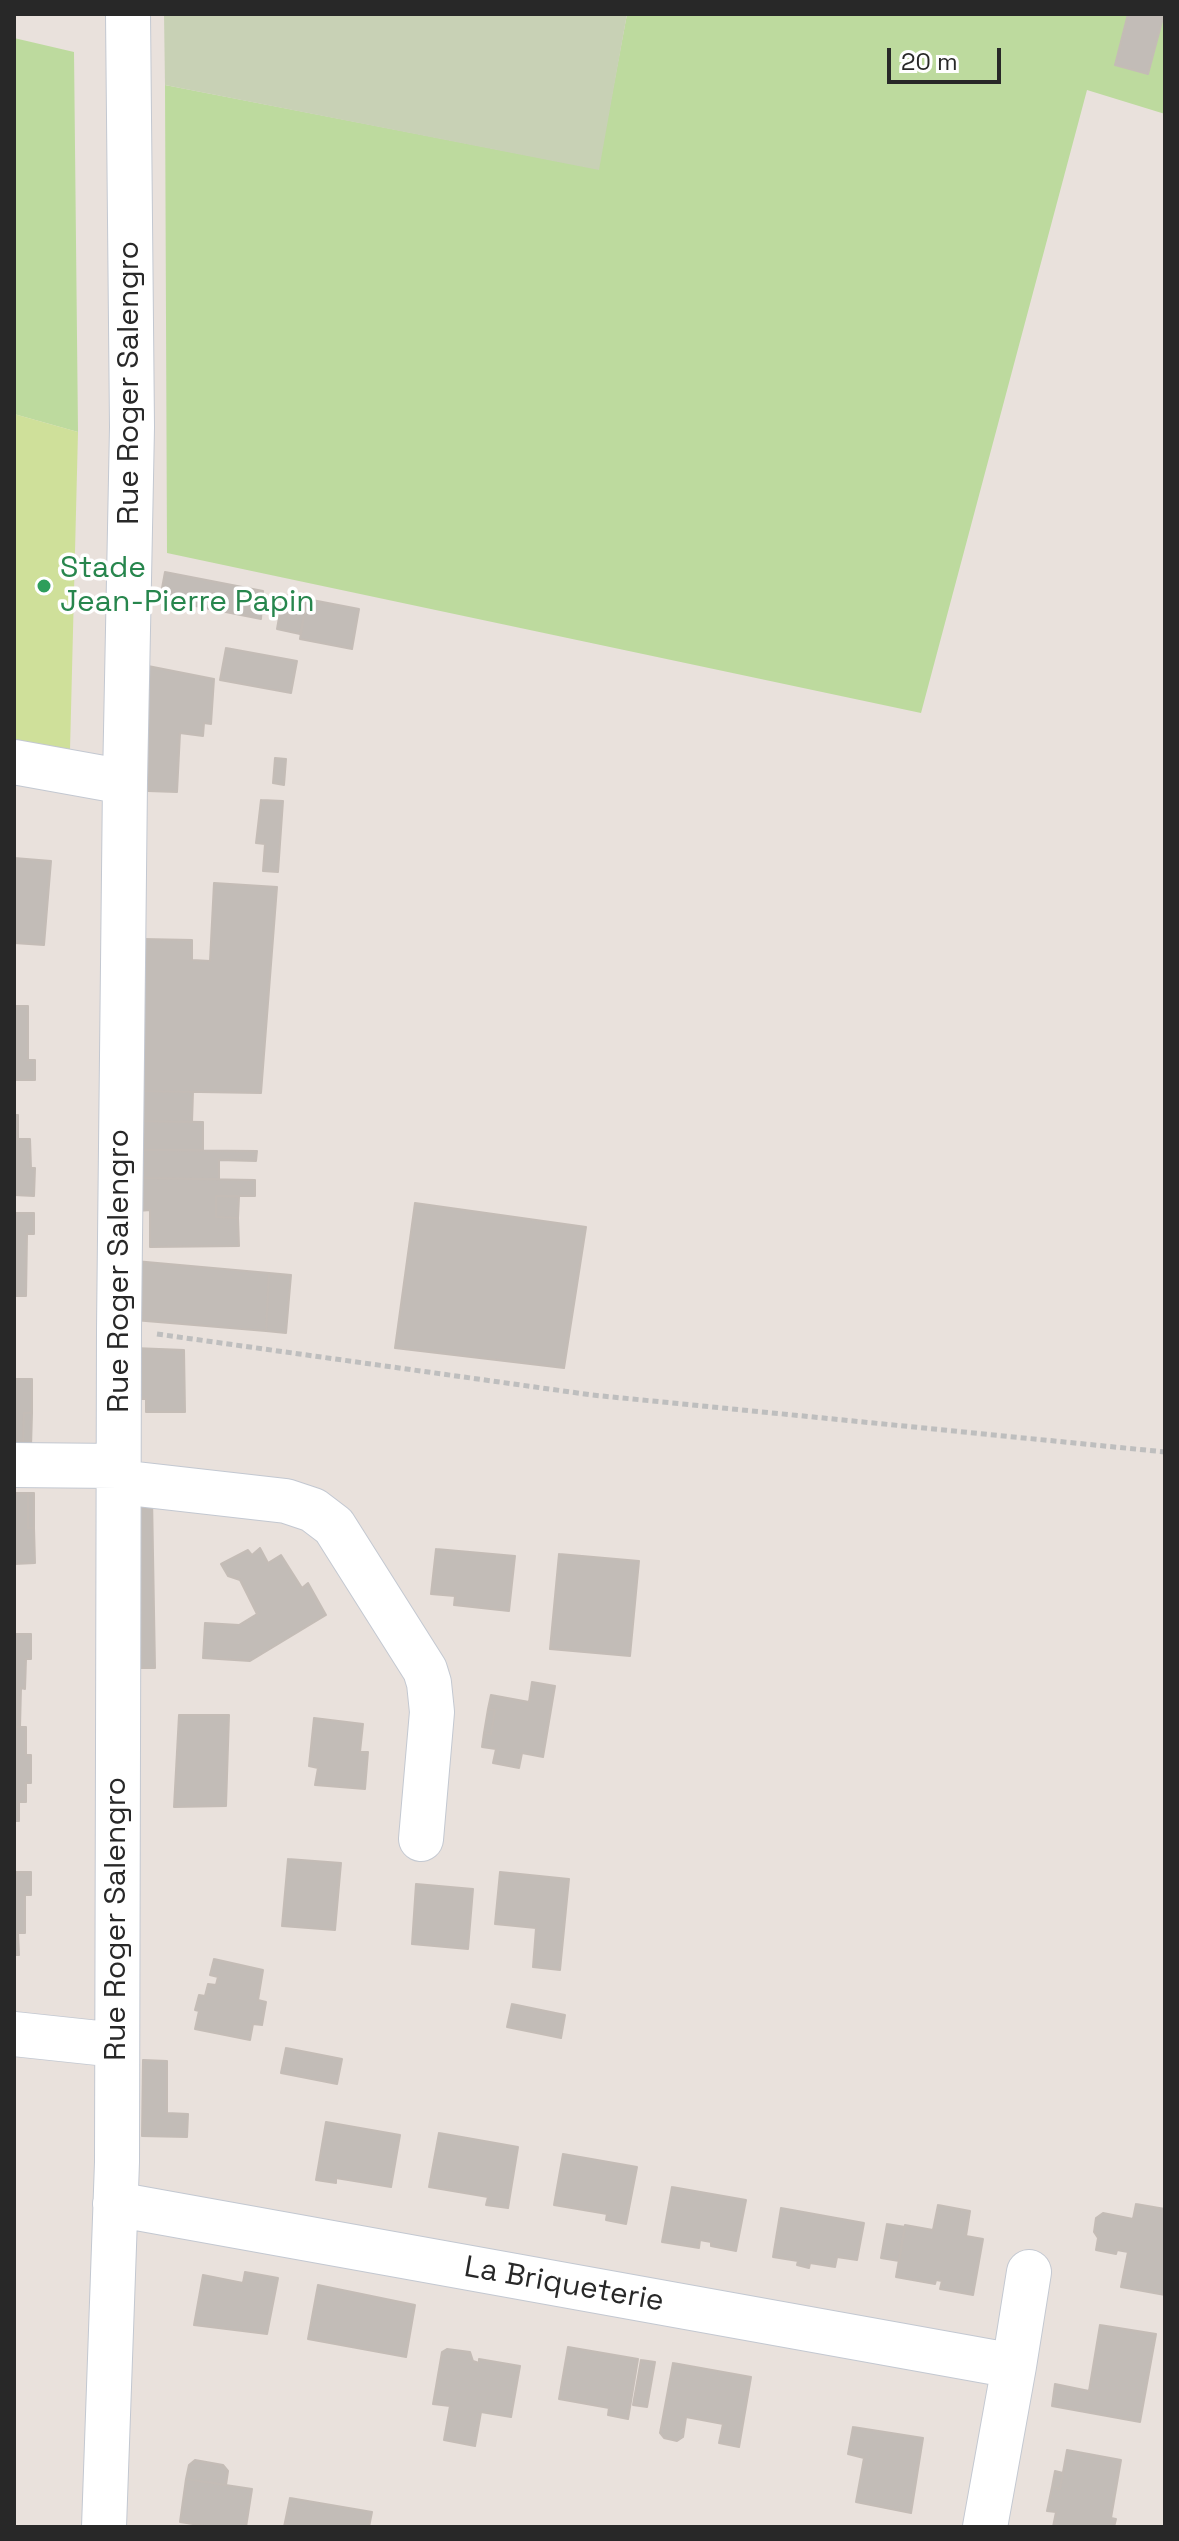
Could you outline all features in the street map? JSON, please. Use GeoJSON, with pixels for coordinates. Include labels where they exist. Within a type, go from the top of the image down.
{"type":"FeatureCollection","features":[{"type":"Feature","properties":{"kind":"street","name":"Rue Roger Salengro"},"geometry":{"type":"LineString","coordinates":[[104,2527],[117,2045],[119,1329],[132,427],[128,14]]}},
{"type":"Feature","properties":{"kind":"street"},"geometry":{"type":"LineString","coordinates":[[14,762],[125,782]]}},
{"type":"Feature","properties":{"kind":"street"},"geometry":{"type":"LineString","coordinates":[[14,1465],[119,1474],[286,1501],[313,1510],[334,1526],[425,1670],[429,1683],[432,1712],[421,1839]]}},
{"type":"Feature","properties":{"kind":"street"},"geometry":{"type":"LineString","coordinates":[[14,2034],[117,2045]]}},
{"type":"Feature","properties":{"kind":"street","name":"La Briqueterie"},"geometry":{"type":"LineString","coordinates":[[115,2204],[1014,2366]]}},
{"type":"Feature","properties":{"kind":"street"},"geometry":{"type":"LineString","coordinates":[[985,2527],[1029,2272]]}},
{"type":"Feature","properties":{"kind":"path"},"geometry":{"type":"LineString","coordinates":[[119,1329],[592,1395],[1165,1452]]}},
{"type":"Feature","properties":{"kind":"green space"},"geometry":{"type":"Polygon","coordinates":[[[164,14],[627,14],[599,170],[165,85],[164,14]]]}},
{"type":"Feature","properties":{"kind":"green space"},"geometry":{"type":"Polygon","coordinates":[[[627,14],[1165,14],[1165,114],[1087,90],[921,713],[167,553],[165,85],[598,169],[627,14]]]}},
{"type":"Feature","properties":{"kind":"green space"},"geometry":{"type":"Polygon","coordinates":[[[14,38],[74,52],[78,432],[14,414],[14,38]]]}},
{"type":"Feature","properties":{"kind":"green space","name":"Stade Jean-Pierre Papin"},"geometry":{"type":"Polygon","coordinates":[[[14,414],[78,432],[70,750],[14,740],[14,414]]]}},
{"type":"Feature","properties":{"kind":"building"},"geometry":{"type":"Polygon","coordinates":[[[1128,14],[1164,14],[1148,74],[1115,65],[1128,14]]]}},
{"type":"Feature","properties":{"kind":"building"},"geometry":{"type":"Polygon","coordinates":[[[165,572],[263,591],[261,619],[160,599],[165,572]]]}},
{"type":"Feature","properties":{"kind":"building"},"geometry":{"type":"Polygon","coordinates":[[[283,595],[307,599],[300,634],[277,629],[283,595]]]}},
{"type":"Feature","properties":{"kind":"building"},"geometry":{"type":"Polygon","coordinates":[[[307,599],[359,609],[352,649],[300,639],[307,599]]]}},
{"type":"Feature","properties":{"kind":"building"},"geometry":{"type":"Polygon","coordinates":[[[226,648],[297,661],[291,693],[220,680],[226,648]]]}},
{"type":"Feature","properties":{"kind":"building"},"geometry":{"type":"Polygon","coordinates":[[[148,666],[214,679],[211,724],[204,723],[203,736],[180,733],[177,792],[148,791],[148,666]]]}},
{"type":"Feature","properties":{"kind":"building"},"geometry":{"type":"Polygon","coordinates":[[[275,758],[286,759],[284,785],[273,783],[275,758]]]}},
{"type":"Feature","properties":{"kind":"building"},"geometry":{"type":"Polygon","coordinates":[[[261,800],[283,801],[278,872],[263,871],[265,844],[256,843],[261,800]]]}},
{"type":"Feature","properties":{"kind":"building"},"geometry":{"type":"Polygon","coordinates":[[[14,858],[51,861],[44,945],[14,943],[14,858]]]}},
{"type":"Feature","properties":{"kind":"building"},"geometry":{"type":"Polygon","coordinates":[[[214,883],[277,887],[261,1093],[139,1091],[143,939],[192,940],[192,960],[210,961],[214,883]]]}},
{"type":"Feature","properties":{"kind":"building"},"geometry":{"type":"Polygon","coordinates":[[[14,1006],[28,1006],[28,1060],[35,1060],[35,1080],[14,1080],[14,1006]]]}},
{"type":"Feature","properties":{"kind":"building"},"geometry":{"type":"Polygon","coordinates":[[[139,1091],[193,1092],[192,1122],[139,1121],[139,1091]]]}},
{"type":"Feature","properties":{"kind":"building"},"geometry":{"type":"Polygon","coordinates":[[[14,1115],[18,1115],[18,1139],[30,1139],[31,1168],[35,1168],[34,1196],[14,1195],[14,1115]]]}},
{"type":"Feature","properties":{"kind":"building"},"geometry":{"type":"Polygon","coordinates":[[[139,1121],[203,1122],[203,1150],[138,1150],[139,1121]]]}},
{"type":"Feature","properties":{"kind":"building"},"geometry":{"type":"Polygon","coordinates":[[[138,1150],[257,1151],[256,1161],[219,1160],[219,1179],[137,1178],[138,1150]]]}},
{"type":"Feature","properties":{"kind":"building"},"geometry":{"type":"Polygon","coordinates":[[[137,1178],[255,1180],[255,1196],[216,1196],[216,1217],[238,1218],[239,1246],[150,1247],[150,1210],[138,1211],[137,1178]]]}},
{"type":"Feature","properties":{"kind":"building"},"geometry":{"type":"Polygon","coordinates":[[[216,1196],[239,1197],[238,1218],[216,1217],[216,1196]]]}},
{"type":"Feature","properties":{"kind":"building"},"geometry":{"type":"Polygon","coordinates":[[[415,1203],[586,1227],[564,1368],[395,1348],[415,1203]]]}},
{"type":"Feature","properties":{"kind":"building"},"geometry":{"type":"Polygon","coordinates":[[[14,1213],[34,1213],[34,1234],[27,1234],[26,1296],[14,1296],[14,1213]]]}},
{"type":"Feature","properties":{"kind":"building"},"geometry":{"type":"Polygon","coordinates":[[[135,1261],[269,1273],[266,1331],[134,1320],[135,1261]]]}},
{"type":"Feature","properties":{"kind":"building"},"geometry":{"type":"Polygon","coordinates":[[[269,1273],[291,1275],[286,1333],[266,1331],[269,1273]]]}},
{"type":"Feature","properties":{"kind":"building"},"geometry":{"type":"Polygon","coordinates":[[[134,1348],[184,1350],[185,1412],[146,1412],[146,1399],[133,1399],[134,1348]]]}},
{"type":"Feature","properties":{"kind":"building"},"geometry":{"type":"Polygon","coordinates":[[[14,1379],[32,1379],[32,1413],[24,1413],[23,1447],[14,1447],[14,1379]]]}},
{"type":"Feature","properties":{"kind":"building"},"geometry":{"type":"Polygon","coordinates":[[[24,1413],[32,1413],[31,1447],[23,1447],[24,1413]]]}},
{"type":"Feature","properties":{"kind":"building"},"geometry":{"type":"Polygon","coordinates":[[[14,1493],[28,1493],[28,1528],[34,1528],[35,1563],[14,1564],[14,1493]]]}},
{"type":"Feature","properties":{"kind":"building"},"geometry":{"type":"Polygon","coordinates":[[[28,1493],[34,1493],[34,1528],[28,1528],[28,1493]]]}},
{"type":"Feature","properties":{"kind":"building"},"geometry":{"type":"Polygon","coordinates":[[[131,1497],[152,1497],[155,1668],[134,1668],[131,1497]]]}},
{"type":"Feature","properties":{"kind":"building"},"geometry":{"type":"Polygon","coordinates":[[[260,1548],[268,1563],[281,1555],[302,1588],[308,1583],[326,1615],[250,1661],[203,1658],[205,1623],[239,1625],[257,1614],[240,1580],[228,1576],[221,1564],[248,1550],[252,1555],[260,1548]]]}},
{"type":"Feature","properties":{"kind":"building"},"geometry":{"type":"Polygon","coordinates":[[[436,1549],[515,1556],[509,1611],[454,1605],[455,1596],[431,1594],[436,1549]]]}},
{"type":"Feature","properties":{"kind":"building"},"geometry":{"type":"Polygon","coordinates":[[[559,1554],[639,1561],[630,1656],[550,1649],[559,1554]]]}},
{"type":"Feature","properties":{"kind":"building"},"geometry":{"type":"Polygon","coordinates":[[[14,1634],[31,1634],[31,1659],[26,1659],[25,1689],[21,1688],[20,1727],[14,1727],[14,1634]]]}},
{"type":"Feature","properties":{"kind":"building"},"geometry":{"type":"Polygon","coordinates":[[[532,1682],[555,1686],[543,1757],[522,1753],[519,1768],[493,1763],[496,1749],[482,1747],[484,1733],[491,1734],[495,1710],[488,1709],[491,1695],[529,1702],[532,1682]]]}},
{"type":"Feature","properties":{"kind":"building"},"geometry":{"type":"Polygon","coordinates":[[[488,1709],[495,1710],[491,1734],[484,1733],[488,1709]]]}},
{"type":"Feature","properties":{"kind":"building"},"geometry":{"type":"Polygon","coordinates":[[[179,1715],[229,1715],[226,1806],[174,1807],[179,1715]]]}},
{"type":"Feature","properties":{"kind":"building"},"geometry":{"type":"Polygon","coordinates":[[[314,1718],[363,1724],[360,1752],[368,1752],[365,1789],[315,1785],[318,1768],[309,1766],[314,1718]]]}},
{"type":"Feature","properties":{"kind":"building"},"geometry":{"type":"Polygon","coordinates":[[[14,1727],[26,1727],[26,1755],[31,1755],[31,1783],[26,1783],[26,1802],[19,1802],[19,1821],[14,1821],[14,1727]]]}},
{"type":"Feature","properties":{"kind":"building"},"geometry":{"type":"Polygon","coordinates":[[[288,1859],[341,1863],[335,1930],[282,1926],[288,1859]]]}},
{"type":"Feature","properties":{"kind":"building"},"geometry":{"type":"Polygon","coordinates":[[[14,1872],[31,1872],[31,1895],[25,1895],[25,1933],[18,1933],[19,1955],[14,1955],[14,1872]]]}},
{"type":"Feature","properties":{"kind":"building"},"geometry":{"type":"Polygon","coordinates":[[[500,1872],[569,1879],[560,1970],[533,1967],[536,1928],[495,1924],[500,1872]]]}},
{"type":"Feature","properties":{"kind":"building"},"geometry":{"type":"Polygon","coordinates":[[[416,1884],[473,1889],[468,1949],[412,1944],[416,1884]]]}},
{"type":"Feature","properties":{"kind":"building"},"geometry":{"type":"Polygon","coordinates":[[[214,1959],[263,1970],[258,2000],[266,2002],[262,2025],[253,2024],[250,2040],[195,2029],[199,1995],[205,1996],[208,1984],[216,1985],[218,1977],[210,1975],[214,1959]]]}},
{"type":"Feature","properties":{"kind":"building"},"geometry":{"type":"Polygon","coordinates":[[[512,2004],[565,2015],[561,2038],[507,2027],[512,2004]]]}},
{"type":"Feature","properties":{"kind":"building"},"geometry":{"type":"Polygon","coordinates":[[[286,2048],[342,2059],[337,2084],[281,2073],[286,2048]]]}},
{"type":"Feature","properties":{"kind":"building"},"geometry":{"type":"Polygon","coordinates":[[[143,2060],[167,2061],[167,2113],[188,2114],[187,2137],[142,2136],[143,2060]]]}},
{"type":"Feature","properties":{"kind":"building"},"geometry":{"type":"Polygon","coordinates":[[[326,2122],[400,2135],[391,2187],[336,2178],[336,2183],[316,2180],[326,2122]]]}},
{"type":"Feature","properties":{"kind":"building"},"geometry":{"type":"Polygon","coordinates":[[[439,2133],[518,2147],[508,2208],[486,2205],[488,2197],[429,2187],[439,2133]]]}},
{"type":"Feature","properties":{"kind":"building"},"geometry":{"type":"Polygon","coordinates":[[[563,2154],[637,2167],[626,2224],[606,2220],[607,2214],[554,2205],[563,2154]]]}},
{"type":"Feature","properties":{"kind":"building"},"geometry":{"type":"Polygon","coordinates":[[[672,2187],[746,2200],[736,2251],[711,2246],[711,2242],[700,2240],[699,2248],[662,2242],[672,2187]]]}},
{"type":"Feature","properties":{"kind":"building"},"geometry":{"type":"Polygon","coordinates":[[[1136,2204],[1165,2209],[1165,2295],[1121,2287],[1128,2252],[1117,2250],[1116,2254],[1096,2250],[1096,2218],[1103,2213],[1133,2219],[1136,2204]]]}},
{"type":"Feature","properties":{"kind":"building"},"geometry":{"type":"Polygon","coordinates":[[[938,2205],[970,2211],[966,2236],[983,2239],[973,2295],[940,2289],[942,2281],[936,2280],[935,2284],[896,2277],[905,2225],[933,2230],[938,2205]]]}},
{"type":"Feature","properties":{"kind":"building"},"geometry":{"type":"Polygon","coordinates":[[[781,2208],[864,2223],[857,2260],[837,2257],[835,2267],[810,2263],[809,2268],[797,2265],[798,2261],[773,2257],[781,2208]]]}},
{"type":"Feature","properties":{"kind":"building"},"geometry":{"type":"Polygon","coordinates":[[[887,2224],[905,2227],[899,2261],[881,2258],[887,2224]]]}},
{"type":"Feature","properties":{"kind":"building"},"geometry":{"type":"Polygon","coordinates":[[[245,2272],[278,2278],[267,2334],[194,2325],[203,2275],[243,2283],[245,2272]]]}},
{"type":"Feature","properties":{"kind":"building"},"geometry":{"type":"Polygon","coordinates":[[[318,2285],[415,2305],[406,2357],[308,2339],[318,2285]]]}},
{"type":"Feature","properties":{"kind":"building"},"geometry":{"type":"Polygon","coordinates":[[[1100,2325],[1156,2334],[1140,2422],[1052,2406],[1055,2384],[1089,2391],[1100,2325]]]}},
{"type":"Feature","properties":{"kind":"building"},"geometry":{"type":"Polygon","coordinates":[[[568,2347],[638,2359],[628,2419],[608,2415],[609,2408],[559,2399],[568,2347]]]}},
{"type":"Feature","properties":{"kind":"building"},"geometry":{"type":"Polygon","coordinates":[[[447,2349],[470,2352],[473,2361],[479,2363],[479,2359],[520,2366],[511,2417],[481,2412],[475,2446],[444,2440],[450,2406],[433,2404],[442,2352],[447,2349]]]}},
{"type":"Feature","properties":{"kind":"building"},"geometry":{"type":"Polygon","coordinates":[[[641,2360],[655,2362],[647,2407],[633,2405],[641,2360]]]}},
{"type":"Feature","properties":{"kind":"building"},"geometry":{"type":"Polygon","coordinates":[[[673,2363],[751,2377],[739,2447],[719,2443],[723,2424],[686,2417],[683,2437],[677,2441],[664,2438],[660,2433],[673,2363]]]}},
{"type":"Feature","properties":{"kind":"building"},"geometry":{"type":"Polygon","coordinates":[[[853,2427],[923,2438],[911,2513],[856,2502],[864,2458],[848,2454],[853,2427]]]}},
{"type":"Feature","properties":{"kind":"building"},"geometry":{"type":"Polygon","coordinates":[[[1067,2450],[1121,2460],[1111,2518],[1116,2519],[1114,2527],[1053,2527],[1056,2512],[1047,2511],[1052,2487],[1060,2489],[1067,2450]]]}},
{"type":"Feature","properties":{"kind":"building"},"geometry":{"type":"Polygon","coordinates":[[[195,2460],[223,2465],[228,2471],[226,2485],[186,2479],[189,2465],[195,2460]]]}},
{"type":"Feature","properties":{"kind":"building"},"geometry":{"type":"Polygon","coordinates":[[[1055,2471],[1063,2473],[1060,2489],[1052,2487],[1055,2471]]]}},
{"type":"Feature","properties":{"kind":"building"},"geometry":{"type":"Polygon","coordinates":[[[186,2479],[252,2489],[246,2527],[212,2527],[180,2522],[186,2479]]]}},
{"type":"Feature","properties":{"kind":"building"},"geometry":{"type":"Polygon","coordinates":[[[290,2498],[372,2512],[369,2527],[284,2527],[290,2498]]]}},
{"type":"Feature","properties":{"kind":"place","name":"Stade Jean-Pierre Papin"},"geometry":{"type":"Point","coordinates":[44,586]}}]}
